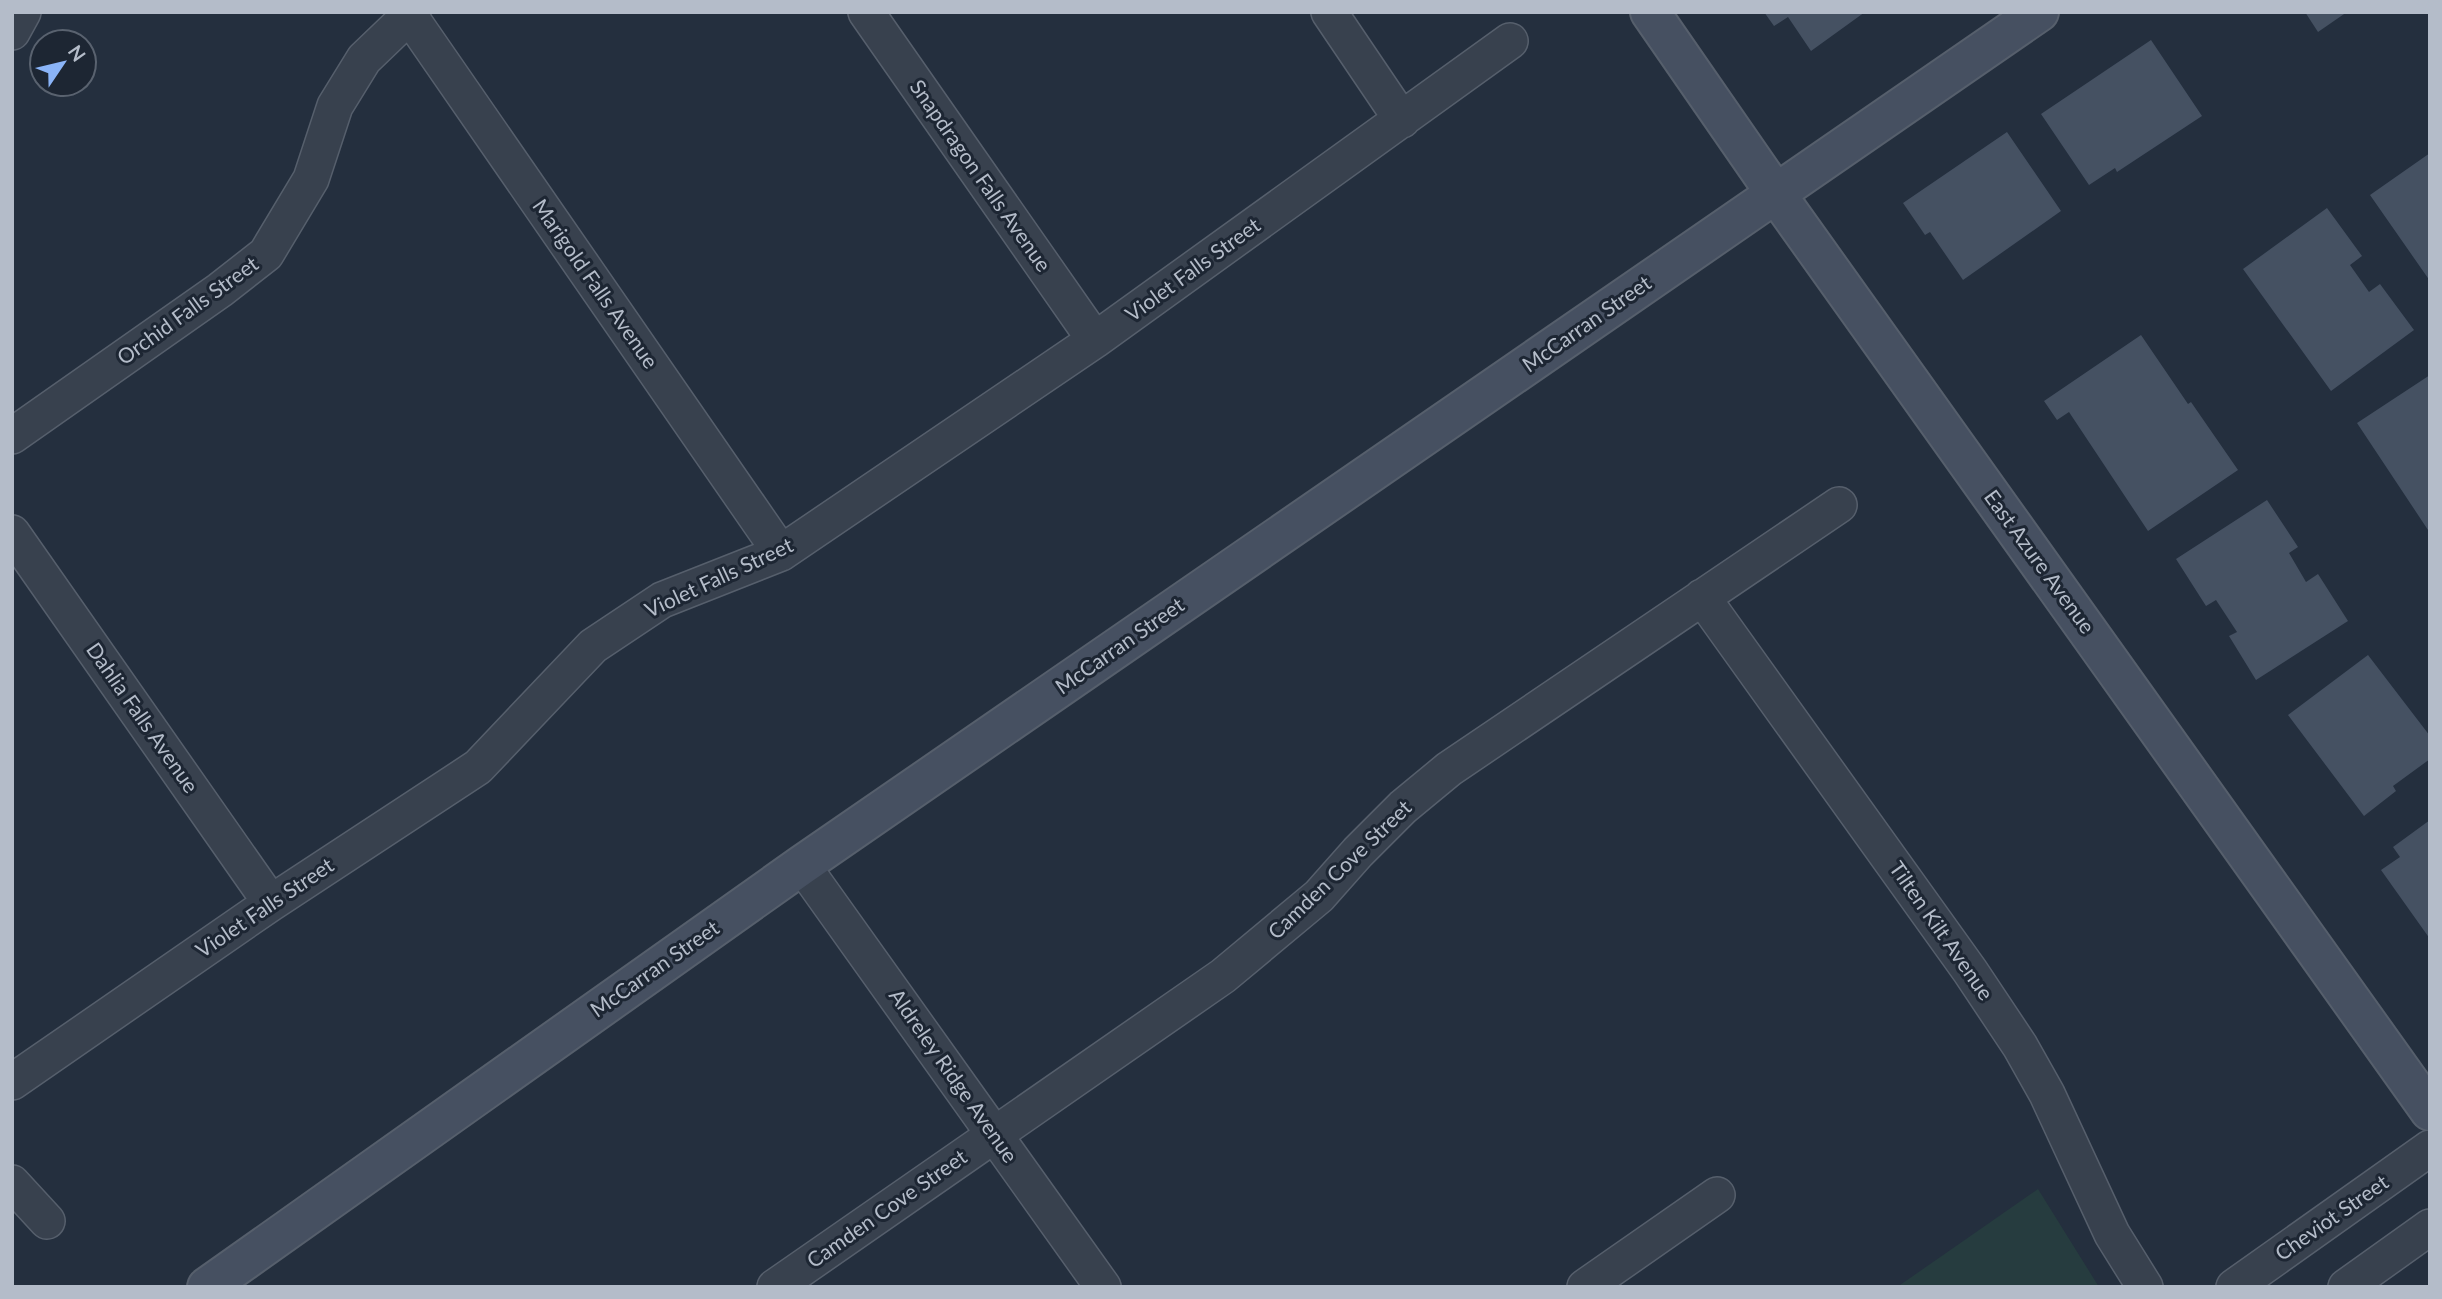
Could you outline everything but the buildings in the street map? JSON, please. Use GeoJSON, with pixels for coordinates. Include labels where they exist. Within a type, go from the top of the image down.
{"type":"FeatureCollection","features":[{"type":"Feature","properties":{"kind":"street"},"geometry":{"type":"LineString","coordinates":[[12,32],[23,12]]}},
{"type":"Feature","properties":{"kind":"street","name":"Snapdragon Falls Avenue"},"geometry":{"type":"LineString","coordinates":[[866,12],[1095,340]]}},
{"type":"Feature","properties":{"kind":"street"},"geometry":{"type":"LineString","coordinates":[[1328,12],[1402,120]]}},
{"type":"Feature","properties":{"kind":"street","name":"East Azure Avenue"},"geometry":{"type":"LineString","coordinates":[[1650,12],[1776,194],[2430,1111]]}},
{"type":"Feature","properties":{"kind":"street","name":"McCarran Street"},"geometry":{"type":"LineString","coordinates":[[207,1287],[802,865],[2039,12]]}},
{"type":"Feature","properties":{"kind":"street","name":"Orchid Falls Street"},"geometry":{"type":"LineString","coordinates":[[12,436],[220,290],[266,254],[311,179],[335,106],[364,59],[411,13]]}},
{"type":"Feature","properties":{"kind":"street","name":"Marigold Falls Avenue"},"geometry":{"type":"LineString","coordinates":[[411,13],[781,553]]}},
{"type":"Feature","properties":{"kind":"street","name":"Violet Falls Street"},"geometry":{"type":"LineString","coordinates":[[12,1082],[271,903],[478,767],[593,646],[662,600],[781,553],[1095,340],[1510,41]]}},
{"type":"Feature","properties":{"kind":"street","name":"Camden Cove Street"},"geometry":{"type":"LineString","coordinates":[[775,1287],[1223,976],[1319,896],[1394,816],[1448,769],[1839,505]]}},
{"type":"Feature","properties":{"kind":"street","name":"Dahlia Falls Avenue"},"geometry":{"type":"LineString","coordinates":[[12,533],[271,903]]}},
{"type":"Feature","properties":{"kind":"street","name":"Tilten Kilt Avenue"},"geometry":{"type":"LineString","coordinates":[[1702,597],[1970,971],[2020,1046],[2047,1094],[2112,1234],[2145,1287]]}},
{"type":"Feature","properties":{"kind":"street","name":"Aldreley Ridge Avenue"},"geometry":{"type":"LineString","coordinates":[[802,865],[1103,1287]]}},
{"type":"Feature","properties":{"kind":"street","name":"Cheviot Street"},"geometry":{"type":"LineString","coordinates":[[2234,1287],[2430,1149]]}},
{"type":"Feature","properties":{"kind":"street"},"geometry":{"type":"LineString","coordinates":[[12,1183],[47,1221]]}},
{"type":"Feature","properties":{"kind":"street"},"geometry":{"type":"LineString","coordinates":[[1585,1287],[1717,1195]]}},
{"type":"Feature","properties":{"kind":"street"},"geometry":{"type":"LineString","coordinates":[[2346,1287],[2430,1227]]}},
{"type":"Feature","properties":{"kind":"green space"},"geometry":{"type":"Polygon","coordinates":[[[2038,1189],[2099,1287],[1901,1287],[1900,1285],[2038,1189]]]}}]}
